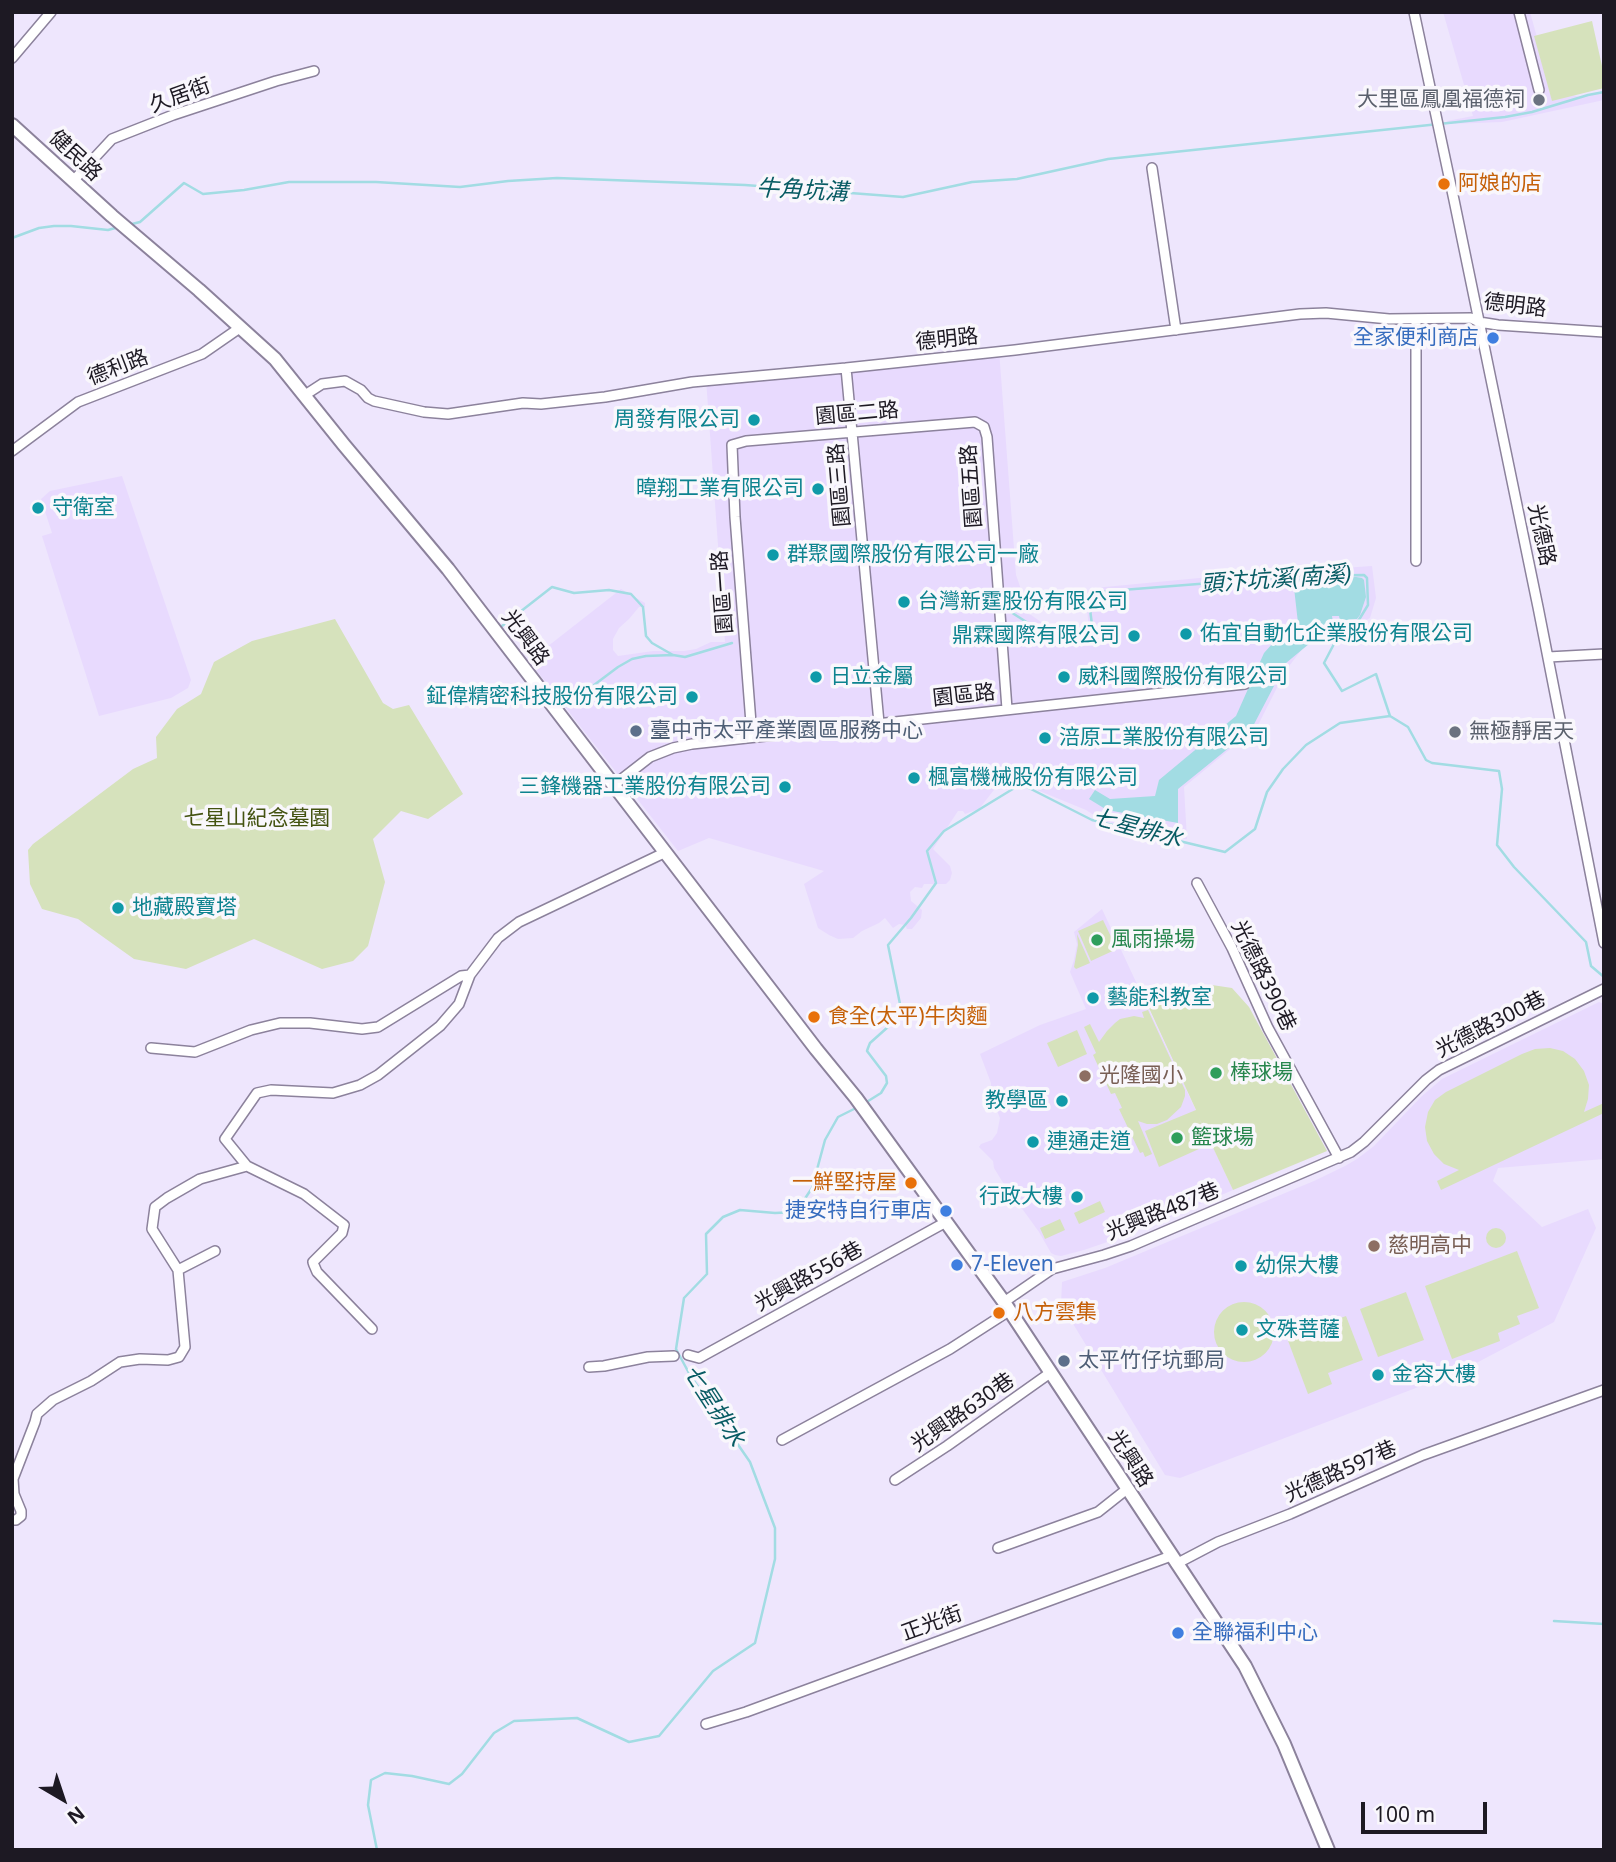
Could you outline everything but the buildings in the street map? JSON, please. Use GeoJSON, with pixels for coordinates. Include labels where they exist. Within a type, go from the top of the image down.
{"type":"FeatureCollection","features":[{"type":"Feature","properties":{"kind":"main road","name":"健民路"},"geometry":{"type":"LineString","coordinates":[[14,129],[131,232]]}},
{"type":"Feature","properties":{"kind":"main road","name":"光興路"},"geometry":{"type":"LineString","coordinates":[[131,232],[275,359],[448,569],[865,1110],[1006,1306],[1251,1677],[1284,1744],[1328,1850]]}},
{"type":"Feature","properties":{"kind":"street"},"geometry":{"type":"LineString","coordinates":[[12,58],[51,12]]}},
{"type":"Feature","properties":{"kind":"street","name":"光德路"},"geometry":{"type":"LineString","coordinates":[[1414,12],[1548,657],[1604,943]]}},
{"type":"Feature","properties":{"kind":"street"},"geometry":{"type":"LineString","coordinates":[[1519,12],[1539,90]]}},
{"type":"Feature","properties":{"kind":"street","name":"久居街"},"geometry":{"type":"LineString","coordinates":[[73,181],[112,139],[173,115],[314,71]]}},
{"type":"Feature","properties":{"kind":"street"},"geometry":{"type":"LineString","coordinates":[[1152,167],[1176,330]]}},
{"type":"Feature","properties":{"kind":"street","name":"德明路"},"geometry":{"type":"LineString","coordinates":[[305,395],[322,384],[345,381],[354,384],[374,401],[448,414],[503,405],[568,402],[692,382],[1015,350],[1300,314],[1326,313],[1390,319],[1471,318],[1479,322],[1604,332]]}},
{"type":"Feature","properties":{"kind":"street"},"geometry":{"type":"LineString","coordinates":[[1416,319],[1416,561]]}},
{"type":"Feature","properties":{"kind":"street","name":"德利路"},"geometry":{"type":"LineString","coordinates":[[12,451],[78,402],[202,354],[240,327]]}},
{"type":"Feature","properties":{"kind":"street","name":"園區三路"},"geometry":{"type":"LineString","coordinates":[[846,368],[879,723]]}},
{"type":"Feature","properties":{"kind":"street","name":"園區二路"},"geometry":{"type":"LineString","coordinates":[[732,445],[975,422],[984,427]]}},
{"type":"Feature","properties":{"kind":"street","name":"園區五路"},"geometry":{"type":"LineString","coordinates":[[984,427],[1007,709]]}},
{"type":"Feature","properties":{"kind":"street","name":"園區一路"},"geometry":{"type":"LineString","coordinates":[[732,445],[752,736]]}},
{"type":"Feature","properties":{"kind":"street"},"geometry":{"type":"LineString","coordinates":[[1548,657],[1604,654]]}},
{"type":"Feature","properties":{"kind":"street","name":"園區路"},"geometry":{"type":"LineString","coordinates":[[614,785],[650,757],[692,744],[1245,684]]}},
{"type":"Feature","properties":{"kind":"street"},"geometry":{"type":"LineString","coordinates":[[372,1329],[317,1272],[313,1262],[342,1233],[344,1225],[304,1194],[247,1166],[225,1139],[257,1093],[271,1090],[333,1093],[360,1085],[378,1074],[440,1026],[460,1004],[470,975],[498,938],[519,922],[666,852]]}},
{"type":"Feature","properties":{"kind":"street","name":"光德路390巷"},"geometry":{"type":"LineString","coordinates":[[1197,883],[1232,948],[1268,1028],[1339,1158]]}},
{"type":"Feature","properties":{"kind":"street"},"geometry":{"type":"LineString","coordinates":[[151,1048],[195,1052],[251,1030],[280,1024],[378,1027],[461,976],[470,975]]}},
{"type":"Feature","properties":{"kind":"street","name":"光德路300巷"},"geometry":{"type":"LineString","coordinates":[[1339,1158],[1364,1142],[1438,1070],[1604,989]]}},
{"type":"Feature","properties":{"kind":"street","name":"光興路487巷"},"geometry":{"type":"LineString","coordinates":[[782,1440],[950,1349],[1006,1306],[1029,1283],[1052,1269],[1139,1242],[1339,1158]]}},
{"type":"Feature","properties":{"kind":"street"},"geometry":{"type":"LineString","coordinates":[[12,1520],[21,1516],[22,1511],[15,1494],[13,1479],[37,1414],[54,1400],[120,1362],[140,1359],[168,1360],[179,1356],[185,1348],[178,1270],[152,1229],[155,1207],[200,1179],[247,1166]]}},
{"type":"Feature","properties":{"kind":"street","name":"光興路556巷"},"geometry":{"type":"LineString","coordinates":[[688,1355],[699,1358],[946,1222]]}},
{"type":"Feature","properties":{"kind":"street"},"geometry":{"type":"LineString","coordinates":[[178,1270],[215,1251]]}},
{"type":"Feature","properties":{"kind":"street"},"geometry":{"type":"LineString","coordinates":[[589,1367],[648,1357],[674,1356]]}},
{"type":"Feature","properties":{"kind":"street","name":"光興路630巷"},"geometry":{"type":"LineString","coordinates":[[895,1480],[1050,1373]]}},
{"type":"Feature","properties":{"kind":"street","name":"光德路597巷"},"geometry":{"type":"LineString","coordinates":[[1174,1560],[1290,1514],[1423,1455],[1604,1390]]}},
{"type":"Feature","properties":{"kind":"street"},"geometry":{"type":"LineString","coordinates":[[998,1548],[1098,1512],[1127,1489]]}},
{"type":"Feature","properties":{"kind":"street","name":"正光街"},"geometry":{"type":"LineString","coordinates":[[705,1724],[1174,1560]]}},
{"type":"Feature","properties":{"kind":"shaded area"},"geometry":{"type":"Polygon","coordinates":[[[1443,12],[1530,12],[1552,92],[1559,90],[1579,97],[1604,93],[1604,100],[1502,122],[1448,124],[1447,121],[1473,116],[1443,12]]]}},
{"type":"Feature","properties":{"kind":"shaded area"},"geometry":{"type":"Polygon","coordinates":[[[999,350],[1016,575],[1025,613],[1044,624],[1085,635],[1089,631],[1086,596],[1088,591],[1094,588],[1372,566],[1376,598],[1370,618],[1332,631],[1303,648],[1286,670],[1257,727],[1184,787],[1187,839],[1155,838],[1100,819],[1086,810],[1015,781],[1001,781],[979,809],[965,814],[958,811],[933,849],[950,866],[952,873],[946,884],[924,884],[922,888],[915,887],[910,892],[911,901],[922,910],[921,918],[912,929],[899,924],[893,928],[885,918],[853,938],[838,939],[818,928],[804,884],[824,871],[709,838],[678,851],[529,661],[621,589],[645,603],[645,607],[639,607],[619,628],[613,639],[613,650],[618,656],[653,651],[684,651],[711,642],[725,642],[706,379],[999,350]]]}},
{"type":"Feature","properties":{"kind":"shaded area"},"geometry":{"type":"Polygon","coordinates":[[[122,476],[191,680],[188,688],[171,698],[99,716],[42,536],[52,533],[41,499],[50,491],[122,476]]]}},
{"type":"Feature","properties":{"kind":"shaded area"},"geometry":{"type":"Polygon","coordinates":[[[1356,577],[1364,580],[1366,597],[1360,615],[1357,619],[1340,621],[1339,616],[1332,616],[1333,623],[1328,628],[1330,632],[1321,634],[1286,663],[1251,730],[1178,789],[1178,823],[1107,810],[1089,799],[1095,790],[1110,799],[1155,796],[1159,780],[1236,716],[1264,653],[1282,633],[1298,623],[1293,579],[1356,577]]]}},
{"type":"Feature","properties":{"kind":"shaded area","name":"光隆國小"},"geometry":{"type":"Polygon","coordinates":[[[1102,909],[1233,1190],[1144,1228],[1137,1224],[1131,1226],[1125,1229],[1119,1238],[1061,1256],[1051,1253],[1002,1181],[993,1161],[979,1147],[992,1140],[997,1133],[1000,1118],[991,1097],[991,1083],[980,1054],[1040,1025],[1086,1009],[1070,972],[1077,944],[1074,932],[1102,909]]]}},
{"type":"Feature","properties":{"kind":"shaded area","name":"慈明高中"},"geometry":{"type":"Polygon","coordinates":[[[1599,1002],[1604,1004],[1604,1159],[1498,1168],[1493,1181],[1542,1227],[1588,1209],[1596,1228],[1554,1322],[1463,1370],[1180,1478],[1165,1475],[1061,1304],[1062,1282],[1105,1268],[1345,1166],[1374,1146],[1442,1079],[1599,1002]]]}},
{"type":"Feature","properties":{"kind":"green space"},"geometry":{"type":"Polygon","coordinates":[[[1592,21],[1604,75],[1604,88],[1552,101],[1534,36],[1592,21]]]}},
{"type":"Feature","properties":{"kind":"green space","name":"七星山紀念墓園"},"geometry":{"type":"Polygon","coordinates":[[[335,619],[383,703],[393,709],[409,705],[463,794],[428,819],[401,811],[373,839],[385,882],[368,946],[353,961],[322,969],[254,939],[186,969],[134,959],[78,919],[42,909],[30,884],[28,850],[133,769],[157,758],[156,737],[177,709],[201,694],[214,662],[252,641],[335,619]]]}},
{"type":"Feature","properties":{"kind":"green space","name":"風雨操場"},"geometry":{"type":"Polygon","coordinates":[[[1103,920],[1117,949],[1091,961],[1078,931],[1103,920]]]}},
{"type":"Feature","properties":{"kind":"green space"},"geometry":{"type":"Polygon","coordinates":[[[1077,934],[1090,963],[1076,969],[1074,967],[1077,934]]]}},
{"type":"Feature","properties":{"kind":"green space"},"geometry":{"type":"Polygon","coordinates":[[[1212,985],[1232,988],[1249,1007],[1327,1151],[1233,1190],[1199,1118],[1210,1144],[1159,1167],[1145,1131],[1196,1110],[1143,995],[1146,990],[1212,985]]]}},
{"type":"Feature","properties":{"kind":"green space"},"geometry":{"type":"Polygon","coordinates":[[[1148,1010],[1185,1090],[1185,1096],[1181,1107],[1167,1120],[1157,1124],[1138,1121],[1152,1154],[1145,1157],[1143,1152],[1140,1153],[1119,1109],[1122,1108],[1115,1093],[1111,1094],[1093,1055],[1096,1053],[1084,1027],[1090,1024],[1099,1042],[1120,1019],[1134,1016],[1144,1018],[1142,1012],[1148,1010]]]}},
{"type":"Feature","properties":{"kind":"green space"},"geometry":{"type":"Polygon","coordinates":[[[1077,1030],[1087,1054],[1058,1067],[1047,1043],[1077,1030]]]}},
{"type":"Feature","properties":{"kind":"green space"},"geometry":{"type":"Polygon","coordinates":[[[1535,1049],[1563,1051],[1575,1059],[1584,1071],[1589,1085],[1584,1112],[1604,1103],[1604,1113],[1441,1190],[1437,1181],[1459,1170],[1444,1164],[1427,1141],[1425,1127],[1428,1112],[1435,1100],[1522,1054],[1535,1049]]]}},
{"type":"Feature","properties":{"kind":"green space"},"geometry":{"type":"Polygon","coordinates":[[[1100,1201],[1105,1212],[1079,1224],[1074,1213],[1100,1201]]]}},
{"type":"Feature","properties":{"kind":"green space"},"geometry":{"type":"Polygon","coordinates":[[[1060,1219],[1065,1230],[1045,1239],[1040,1228],[1060,1219]]]}},
{"type":"Feature","properties":{"kind":"green space"},"geometry":{"type":"Polygon","coordinates":[[[1496,1228],[1503,1231],[1506,1238],[1503,1245],[1496,1248],[1489,1245],[1486,1238],[1489,1231],[1496,1228]]]}},
{"type":"Feature","properties":{"kind":"green space"},"geometry":{"type":"Polygon","coordinates":[[[1517,1251],[1539,1308],[1517,1316],[1520,1324],[1498,1333],[1500,1341],[1452,1359],[1425,1286],[1517,1251]]]}},
{"type":"Feature","properties":{"kind":"green space"},"geometry":{"type":"Polygon","coordinates":[[[1406,1292],[1424,1340],[1378,1357],[1360,1309],[1406,1292]]]}},
{"type":"Feature","properties":{"kind":"green space","name":"文殊菩薩"},"geometry":{"type":"Polygon","coordinates":[[[1244,1302],[1256,1304],[1269,1315],[1274,1332],[1272,1344],[1261,1357],[1244,1362],[1232,1360],[1219,1349],[1214,1332],[1216,1320],[1227,1307],[1244,1302]]]}},
{"type":"Feature","properties":{"kind":"green space"},"geometry":{"type":"Polygon","coordinates":[[[1346,1316],[1363,1360],[1328,1373],[1332,1384],[1308,1394],[1287,1338],[1346,1316]]]}},
{"type":"Feature","properties":{"kind":"waterway","name":"牛角坑溝"},"geometry":{"type":"LineString","coordinates":[[128,225],[140,222],[184,183],[203,194],[289,182],[376,182],[460,187],[557,178],[745,185],[903,197],[972,182],[1017,179],[1108,159],[1505,117],[1604,92]]}},
{"type":"Feature","properties":{"kind":"waterway","name":"牛角坑溝"},"geometry":{"type":"LineString","coordinates":[[12,238],[39,228],[54,226],[108,230],[119,227]]}},
{"type":"Feature","properties":{"kind":"waterway","name":"頭汴坑溪(南溪)"},"geometry":{"type":"LineString","coordinates":[[1006,609],[1050,637],[1082,642],[1089,639],[1093,632],[1089,602],[1091,595],[1097,592],[1299,576],[1364,575],[1367,578],[1368,605],[1357,623],[1331,624],[1335,642],[1324,663],[1342,691],[1376,674],[1390,716]]}},
{"type":"Feature","properties":{"kind":"waterway","name":"頭汴坑溪(南溪)"},"geometry":{"type":"LineString","coordinates":[[502,626],[552,587],[574,593],[609,590],[631,594],[643,607],[646,636],[652,643],[673,655]]}},
{"type":"Feature","properties":{"kind":"waterway","name":"頭汴坑溪(南溪)"},"geometry":{"type":"LineString","coordinates":[[566,706],[632,659],[646,656],[685,657],[732,643]]}},
{"type":"Feature","properties":{"kind":"waterway","name":"七星排水"},"geometry":{"type":"LineString","coordinates":[[865,1103],[881,1093],[887,1083],[886,1076],[867,1051],[868,1048],[870,1043],[898,1018],[900,1004],[888,945],[936,883],[927,851],[944,831],[1021,784],[1092,820],[1225,852],[1255,829],[1267,792],[1283,769],[1306,745],[1340,723],[1390,716],[1408,727],[1426,760],[1499,771],[1502,789],[1497,845],[1514,867],[1586,942],[1591,966],[1604,977]]}},
{"type":"Feature","properties":{"kind":"waterway","name":"七星排水"},"geometry":{"type":"LineString","coordinates":[[377,1850],[368,1805],[371,1780],[385,1773],[449,1784],[462,1774],[494,1733],[514,1721],[577,1718],[629,1742],[659,1736],[713,1671],[755,1643],[775,1559],[775,1528],[750,1462],[690,1375],[676,1349],[684,1298],[707,1274],[706,1234],[723,1217],[740,1210],[796,1212],[812,1188],[825,1140],[838,1117],[856,1108]]}},
{"type":"Feature","properties":{"kind":"waterway"},"geometry":{"type":"LineString","coordinates":[[1554,1621],[1604,1624]]}},
{"type":"Feature","properties":{"kind":"place","name":"大里區鳳凰福德祠"},"geometry":{"type":"Point","coordinates":[1539,100]}},
{"type":"Feature","properties":{"kind":"place","name":"阿娘的店"},"geometry":{"type":"Point","coordinates":[1444,184]}},
{"type":"Feature","properties":{"kind":"place","name":"全家便利商店"},"geometry":{"type":"Point","coordinates":[1493,338]}},
{"type":"Feature","properties":{"kind":"place","name":"周發有限公司"},"geometry":{"type":"Point","coordinates":[754,420]}},
{"type":"Feature","properties":{"kind":"place","name":"暐翔工業有限公司"},"geometry":{"type":"Point","coordinates":[818,489]}},
{"type":"Feature","properties":{"kind":"place","name":"守衛室"},"geometry":{"type":"Point","coordinates":[38,508]}},
{"type":"Feature","properties":{"kind":"place","name":"群聚國際股份有限公司一廠"},"geometry":{"type":"Point","coordinates":[773,555]}},
{"type":"Feature","properties":{"kind":"place","name":"台灣新霆股份有限公司"},"geometry":{"type":"Point","coordinates":[904,602]}},
{"type":"Feature","properties":{"kind":"place","name":"佑宜自動化企業股份有限公司"},"geometry":{"type":"Point","coordinates":[1186,634]}},
{"type":"Feature","properties":{"kind":"place","name":"鼎霖國際有限公司"},"geometry":{"type":"Point","coordinates":[1134,636]}},
{"type":"Feature","properties":{"kind":"place","name":"日立金屬"},"geometry":{"type":"Point","coordinates":[816,677]}},
{"type":"Feature","properties":{"kind":"place","name":"威科國際股份有限公司"},"geometry":{"type":"Point","coordinates":[1064,677]}},
{"type":"Feature","properties":{"kind":"place","name":"鉦偉精密科技股份有限公司"},"geometry":{"type":"Point","coordinates":[692,697]}},
{"type":"Feature","properties":{"kind":"place","name":"臺中市太平產業園區服務中心"},"geometry":{"type":"Point","coordinates":[636,731]}},
{"type":"Feature","properties":{"kind":"place","name":"無極靜居天"},"geometry":{"type":"Point","coordinates":[1455,732]}},
{"type":"Feature","properties":{"kind":"place","name":"涪原工業股份有限公司"},"geometry":{"type":"Point","coordinates":[1045,738]}},
{"type":"Feature","properties":{"kind":"place","name":"楓富機械股份有限公司"},"geometry":{"type":"Point","coordinates":[914,778]}},
{"type":"Feature","properties":{"kind":"place","name":"三鋒機器工業股份有限公司"},"geometry":{"type":"Point","coordinates":[785,787]}},
{"type":"Feature","properties":{"kind":"place","name":"地藏殿寶塔"},"geometry":{"type":"Point","coordinates":[118,908]}},
{"type":"Feature","properties":{"kind":"place","name":"風雨操場"},"geometry":{"type":"Point","coordinates":[1097,940]}},
{"type":"Feature","properties":{"kind":"place","name":"藝能科教室"},"geometry":{"type":"Point","coordinates":[1093,998]}},
{"type":"Feature","properties":{"kind":"place","name":"食全(太平)牛肉麵"},"geometry":{"type":"Point","coordinates":[814,1017]}},
{"type":"Feature","properties":{"kind":"place","name":"棒球場"},"geometry":{"type":"Point","coordinates":[1216,1073]}},
{"type":"Feature","properties":{"kind":"place","name":"光隆國小"},"geometry":{"type":"Point","coordinates":[1085,1076]}},
{"type":"Feature","properties":{"kind":"place","name":"教學區"},"geometry":{"type":"Point","coordinates":[1062,1101]}},
{"type":"Feature","properties":{"kind":"place","name":"籃球場"},"geometry":{"type":"Point","coordinates":[1177,1138]}},
{"type":"Feature","properties":{"kind":"place","name":"連通走道"},"geometry":{"type":"Point","coordinates":[1033,1142]}},
{"type":"Feature","properties":{"kind":"place","name":"一鮮堅持屋"},"geometry":{"type":"Point","coordinates":[911,1183]}},
{"type":"Feature","properties":{"kind":"place","name":"行政大樓"},"geometry":{"type":"Point","coordinates":[1077,1197]}},
{"type":"Feature","properties":{"kind":"place","name":"捷安特自行車店"},"geometry":{"type":"Point","coordinates":[946,1211]}},
{"type":"Feature","properties":{"kind":"place","name":"慈明高中"},"geometry":{"type":"Point","coordinates":[1374,1246]}},
{"type":"Feature","properties":{"kind":"place","name":"7-Eleven"},"geometry":{"type":"Point","coordinates":[957,1265]}},
{"type":"Feature","properties":{"kind":"place","name":"幼保大樓"},"geometry":{"type":"Point","coordinates":[1241,1266]}},
{"type":"Feature","properties":{"kind":"place","name":"八方雲集"},"geometry":{"type":"Point","coordinates":[999,1313]}},
{"type":"Feature","properties":{"kind":"place","name":"文殊菩薩"},"geometry":{"type":"Point","coordinates":[1242,1330]}},
{"type":"Feature","properties":{"kind":"place","name":"太平竹仔坑郵局"},"geometry":{"type":"Point","coordinates":[1064,1361]}},
{"type":"Feature","properties":{"kind":"place","name":"金容大樓"},"geometry":{"type":"Point","coordinates":[1378,1375]}},
{"type":"Feature","properties":{"kind":"place","name":"全聯福利中心"},"geometry":{"type":"Point","coordinates":[1178,1633]}}]}
